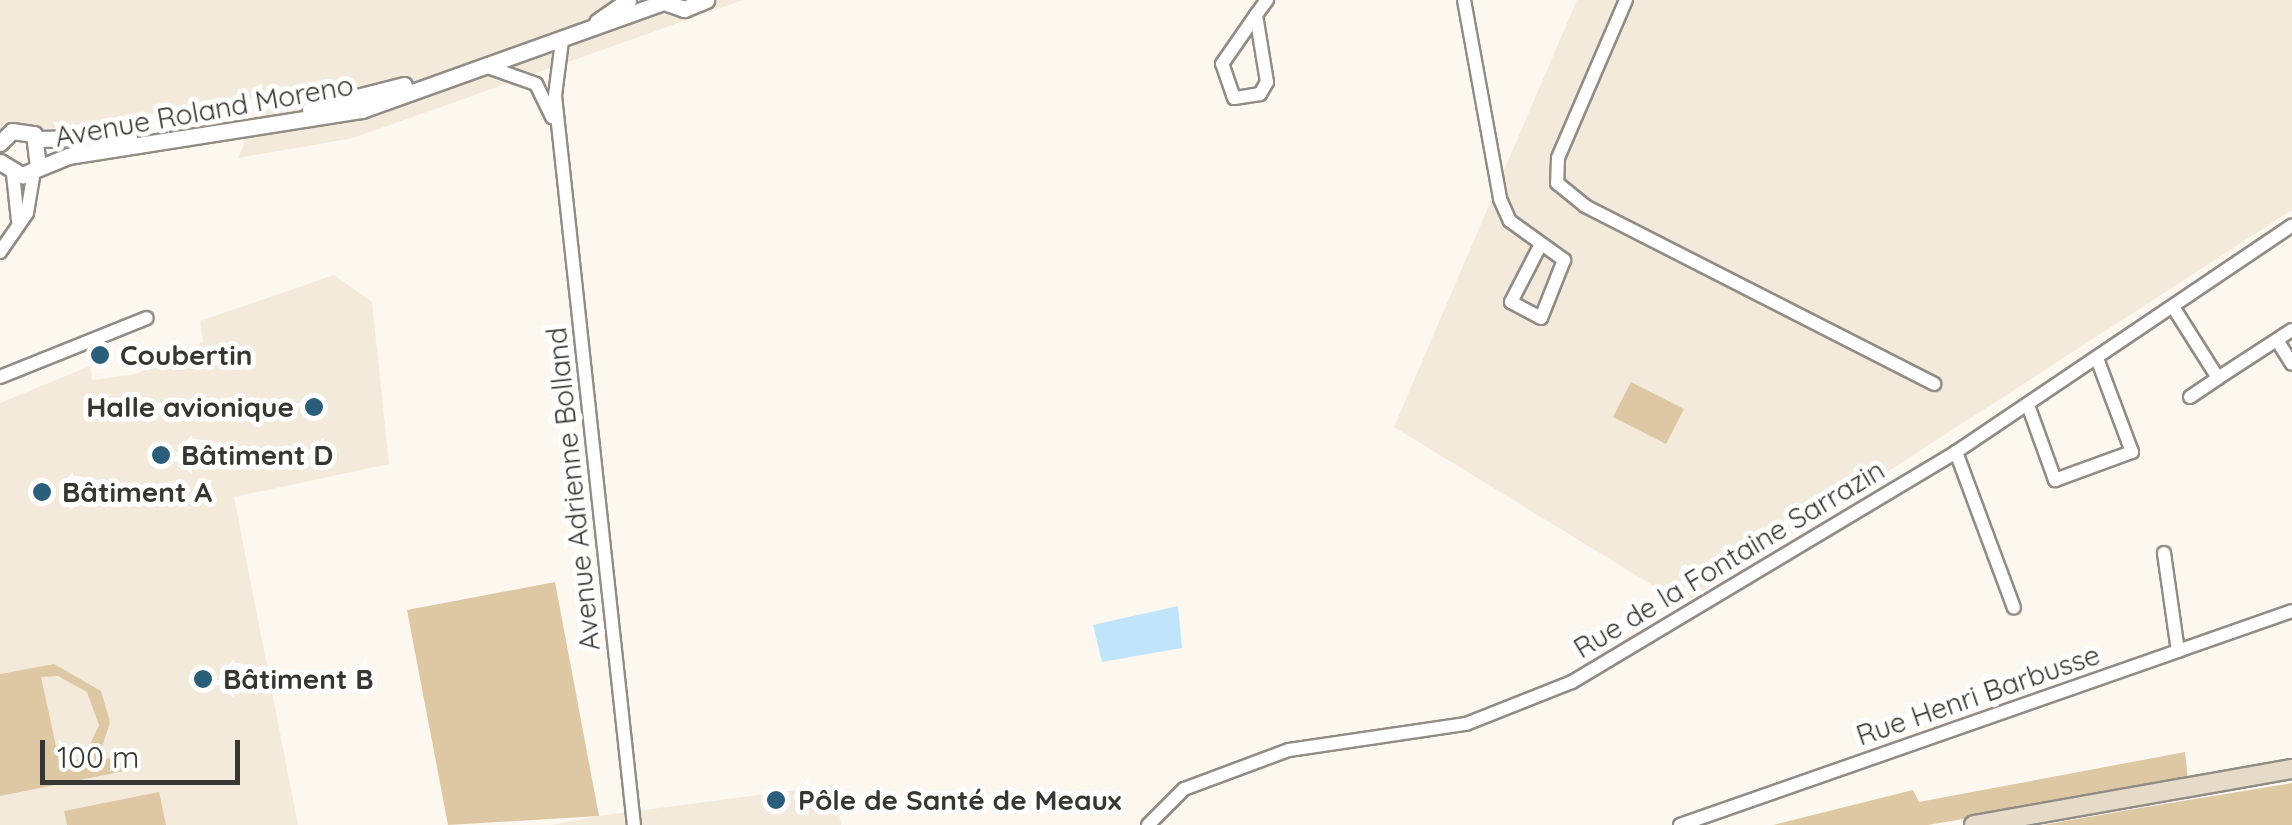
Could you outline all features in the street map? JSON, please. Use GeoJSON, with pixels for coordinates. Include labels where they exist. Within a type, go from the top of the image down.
{"type":"FeatureCollection","features":[{"type":"Feature","properties":{"kind":"main road"},"geometry":{"type":"LineString","coordinates":[[1974,825],[2292,770]]}},
{"type":"Feature","properties":{"kind":"street","name":"Avenue Roland Moreno"},"geometry":{"type":"LineString","coordinates":[[0,143],[20,130],[39,140],[161,135],[358,98],[603,20],[628,0]]}},
{"type":"Feature","properties":{"kind":"street","name":"Avenue Roland Moreno"},"geometry":{"type":"LineString","coordinates":[[4,168],[36,168],[362,110],[562,41],[659,1],[684,9],[706,0]]}},
{"type":"Feature","properties":{"kind":"street"},"geometry":{"type":"LineString","coordinates":[[1256,15],[1267,82],[1260,94],[1234,98],[1219,76],[1256,15],[1266,0]]}},
{"type":"Feature","properties":{"kind":"street"},"geometry":{"type":"LineString","coordinates":[[1464,0],[1500,199],[1510,221],[1540,244],[1558,252],[1565,270],[1540,318],[1512,302],[1540,244]]}},
{"type":"Feature","properties":{"kind":"street"},"geometry":{"type":"LineString","coordinates":[[1626,0],[1558,158],[1557,183],[1585,206],[1934,384]]}},
{"type":"Feature","properties":{"kind":"street","name":"Avenue Adrienne Bolland"},"geometry":{"type":"LineString","coordinates":[[562,41],[554,63],[561,148],[634,825]]}},
{"type":"Feature","properties":{"kind":"street","name":"Avenue Adrienne Bolland"},"geometry":{"type":"LineString","coordinates":[[485,68],[536,84],[561,148]]}},
{"type":"Feature","properties":{"kind":"street"},"geometry":{"type":"LineString","coordinates":[[0,252],[17,224],[36,168],[39,140]]}},
{"type":"Feature","properties":{"kind":"street"},"geometry":{"type":"LineString","coordinates":[[4,168],[17,224]]}},
{"type":"Feature","properties":{"kind":"street","name":"Rue de la Fontaine Sarrazin"},"geometry":{"type":"LineString","coordinates":[[1148,825],[1184,789],[1270,757],[1466,724],[1572,682],[1956,452],[2174,310],[2292,225]]}},
{"type":"Feature","properties":{"kind":"street"},"geometry":{"type":"LineString","coordinates":[[2174,310],[2218,378]]}},
{"type":"Feature","properties":{"kind":"street"},"geometry":{"type":"LineString","coordinates":[[0,376],[147,318]]}},
{"type":"Feature","properties":{"kind":"street"},"geometry":{"type":"LineString","coordinates":[[2190,397],[2292,330]]}},
{"type":"Feature","properties":{"kind":"street"},"geometry":{"type":"LineString","coordinates":[[2277,340],[2292,364]]}},
{"type":"Feature","properties":{"kind":"street"},"geometry":{"type":"LineString","coordinates":[[2028,405],[2055,480],[2132,452],[2098,361]]}},
{"type":"Feature","properties":{"kind":"street"},"geometry":{"type":"LineString","coordinates":[[1956,452],[2014,608]]}},
{"type":"Feature","properties":{"kind":"street"},"geometry":{"type":"LineString","coordinates":[[2164,554],[2178,651]]}},
{"type":"Feature","properties":{"kind":"street","name":"Rue Henri Barbusse"},"geometry":{"type":"LineString","coordinates":[[1680,825],[2292,611]]}},
{"type":"Feature","properties":{"kind":"shaded area"},"geometry":{"type":"Polygon","coordinates":[[[0,0],[743,0],[353,138],[238,158],[265,97],[0,136],[0,0]]]}},
{"type":"Feature","properties":{"kind":"shaded area"},"geometry":{"type":"Polygon","coordinates":[[[1577,0],[2292,0],[2292,210],[1683,604],[1394,427],[1577,0]]]}},
{"type":"Feature","properties":{"kind":"shaded area"},"geometry":{"type":"Polygon","coordinates":[[[334,275],[372,302],[389,464],[234,497],[298,825],[0,825],[0,403],[90,366],[92,380],[136,374],[203,342],[200,321],[334,275]]]}},
{"type":"Feature","properties":{"kind":"shaded area"},"geometry":{"type":"Polygon","coordinates":[[[1631,382],[1684,409],[1666,444],[1613,417],[1631,382]]]}},
{"type":"Feature","properties":{"kind":"shaded area"},"geometry":{"type":"Polygon","coordinates":[[[555,582],[599,816],[448,825],[407,610],[555,582]]]}},
{"type":"Feature","properties":{"kind":"shaded area"},"geometry":{"type":"Polygon","coordinates":[[[54,664],[101,691],[110,722],[98,760],[122,756],[124,771],[0,796],[0,674],[54,664]],[[58,676],[41,677],[61,769],[85,755],[99,725],[87,692],[58,676]]]}},
{"type":"Feature","properties":{"kind":"shaded area"},"geometry":{"type":"Polygon","coordinates":[[[2185,752],[2188,780],[1928,825],[1773,825],[1913,790],[1919,802],[2185,752]]]}},
{"type":"Feature","properties":{"kind":"shaded area"},"geometry":{"type":"Polygon","coordinates":[[[2292,783],[2292,825],[2043,825],[2140,808],[2292,783]]]}},
{"type":"Feature","properties":{"kind":"shaded area","name":"Pôle de Santé de Meaux"},"geometry":{"type":"Polygon","coordinates":[[[834,785],[841,825],[552,825],[599,816],[834,785]]]}},
{"type":"Feature","properties":{"kind":"shaded area"},"geometry":{"type":"Polygon","coordinates":[[[159,792],[166,825],[67,825],[64,811],[159,792]]]}},
{"type":"Feature","properties":{"kind":"water"},"geometry":{"type":"Polygon","coordinates":[[[1178,606],[1182,648],[1102,662],[1093,625],[1178,606]]]}},
{"type":"Feature","properties":{"kind":"place","name":"Coubertin"},"geometry":{"type":"Point","coordinates":[100,355]}},
{"type":"Feature","properties":{"kind":"place","name":"Halle avionique"},"geometry":{"type":"Point","coordinates":[314,407]}},
{"type":"Feature","properties":{"kind":"place","name":"Bâtiment D"},"geometry":{"type":"Point","coordinates":[161,455]}},
{"type":"Feature","properties":{"kind":"place","name":"Bâtiment A"},"geometry":{"type":"Point","coordinates":[42,492]}},
{"type":"Feature","properties":{"kind":"place","name":"Bâtiment B"},"geometry":{"type":"Point","coordinates":[203,679]}},
{"type":"Feature","properties":{"kind":"place","name":"Pôle de Santé de Meaux"},"geometry":{"type":"Point","coordinates":[776,800]}}]}
